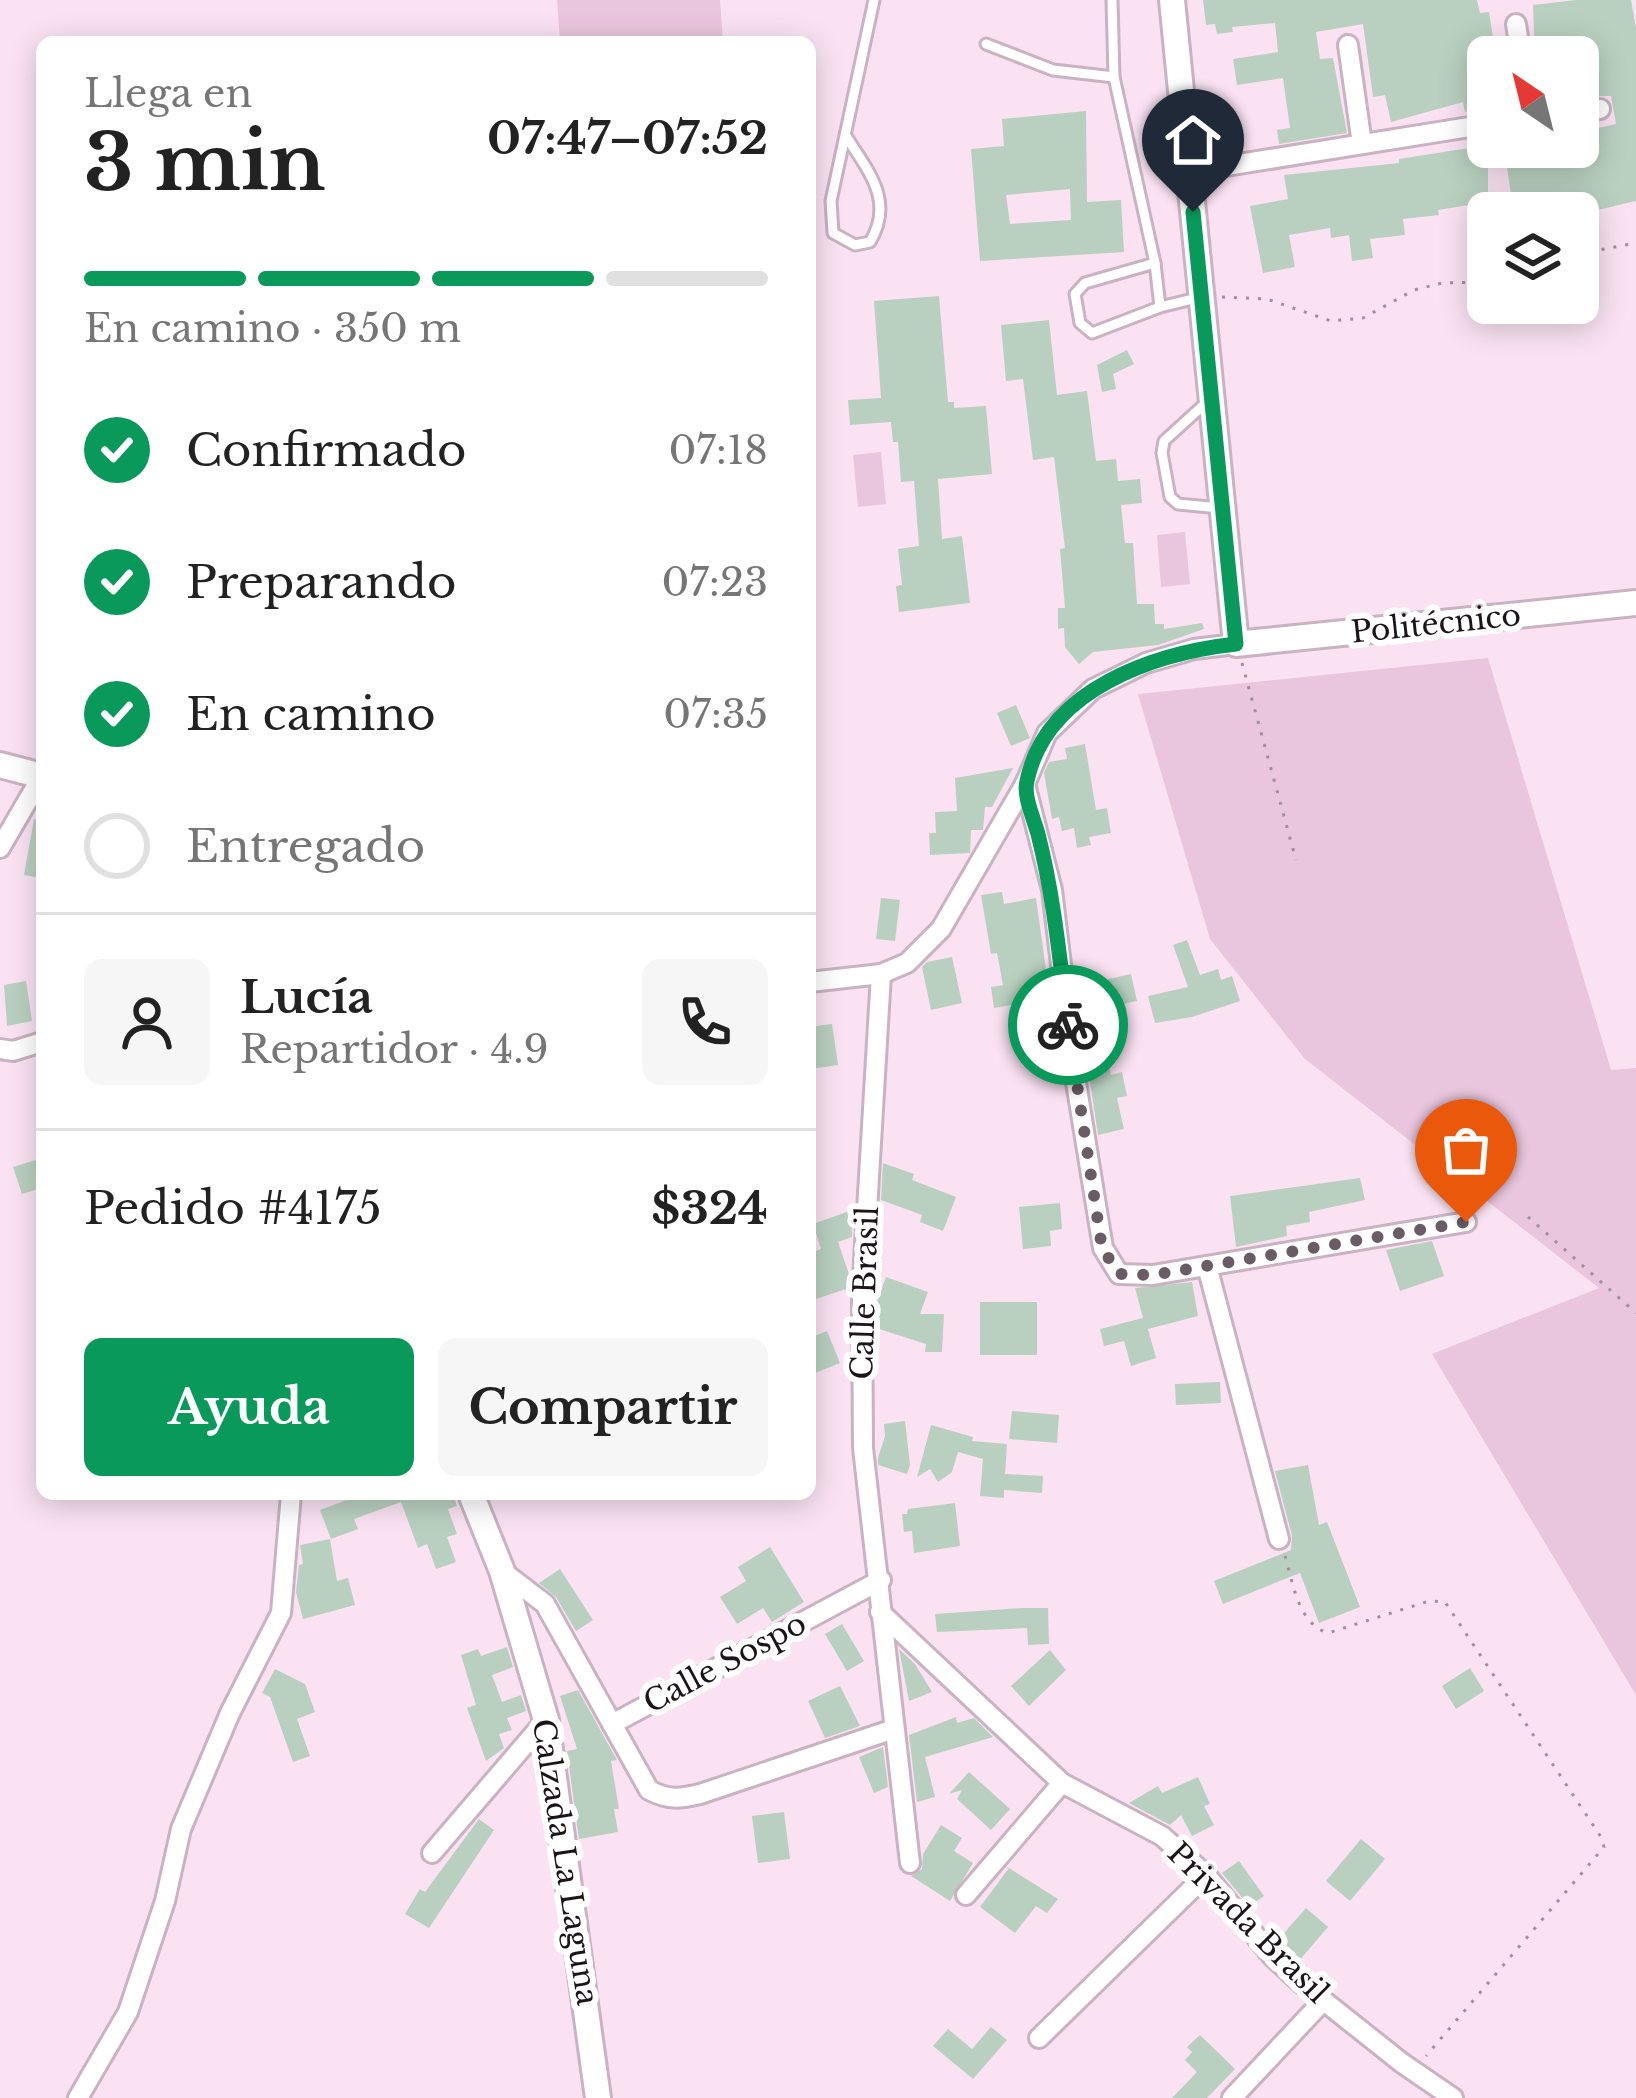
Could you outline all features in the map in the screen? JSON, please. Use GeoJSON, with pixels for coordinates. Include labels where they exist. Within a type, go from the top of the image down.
{"type":"FeatureCollection","features":[{"type":"Feature","properties":{"kind":"street"},"geometry":{"type":"LineString","coordinates":[[816,981],[881,974],[908,962],[941,929],[1025,784],[1046,733],[1093,689],[1146,663],[1194,649],[1236,644],[1172,0]]}},
{"type":"Feature","properties":{"kind":"street"},"geometry":{"type":"LineString","coordinates":[[1516,24],[1517,36]]}},
{"type":"Feature","properties":{"kind":"street"},"geometry":{"type":"LineString","coordinates":[[1348,45],[1362,144]]}},
{"type":"Feature","properties":{"kind":"street"},"geometry":{"type":"LineString","coordinates":[[1189,172],[1467,127]]}},
{"type":"Feature","properties":{"kind":"street","name":"Politécnico"},"geometry":{"type":"LineString","coordinates":[[1236,644],[1636,603]]}},
{"type":"Feature","properties":{"kind":"street"},"geometry":{"type":"LineString","coordinates":[[0,765],[36,774]]}},
{"type":"Feature","properties":{"kind":"street"},"geometry":{"type":"LineString","coordinates":[[1025,784],[1052,890],[1102,1248],[1119,1274],[1153,1275],[1466,1222]]}},
{"type":"Feature","properties":{"kind":"street"},"geometry":{"type":"LineString","coordinates":[[0,848],[36,786]]}},
{"type":"Feature","properties":{"kind":"street","name":"Calle Brasil"},"geometry":{"type":"LineString","coordinates":[[881,974],[862,1295],[863,1448],[910,1863]]}},
{"type":"Feature","properties":{"kind":"street"},"geometry":{"type":"LineString","coordinates":[[0,1049],[13,1051],[36,1044]]}},
{"type":"Feature","properties":{"kind":"street"},"geometry":{"type":"LineString","coordinates":[[1207,1266],[1279,1539]]}},
{"type":"Feature","properties":{"kind":"street"},"geometry":{"type":"LineString","coordinates":[[78,2098],[128,2012],[165,1901],[182,1829],[230,1713],[281,1613],[290,1500]]}},
{"type":"Feature","properties":{"kind":"street","name":"Calzada La Laguna"},"geometry":{"type":"LineString","coordinates":[[472,1500],[502,1571],[546,1720],[598,2098]]}},
{"type":"Feature","properties":{"kind":"street","name":"Calle Sospo"},"geometry":{"type":"LineString","coordinates":[[502,1571],[544,1604],[613,1724],[880,1580]]}},
{"type":"Feature","properties":{"kind":"street","name":"Privada Brasil"},"geometry":{"type":"LineString","coordinates":[[880,1612],[1062,1783],[1162,1836],[1207,1875],[1272,1956],[1323,2001],[1454,2098]]}},
{"type":"Feature","properties":{"kind":"street"},"geometry":{"type":"LineString","coordinates":[[432,1853],[546,1720]]}},
{"type":"Feature","properties":{"kind":"street"},"geometry":{"type":"LineString","coordinates":[[613,1724],[649,1790],[674,1800],[894,1729]]}},
{"type":"Feature","properties":{"kind":"street"},"geometry":{"type":"LineString","coordinates":[[966,1895],[1062,1783]]}},
{"type":"Feature","properties":{"kind":"street"},"geometry":{"type":"LineString","coordinates":[[1039,2038],[1207,1875]]}},
{"type":"Feature","properties":{"kind":"street"},"geometry":{"type":"LineString","coordinates":[[1232,2098],[1323,2001]]}},
{"type":"Feature","properties":{"kind":"lane"},"geometry":{"type":"LineString","coordinates":[[846,136],[879,188],[882,206],[870,242],[855,245],[832,232],[831,201],[874,0]]}},
{"type":"Feature","properties":{"kind":"lane"},"geometry":{"type":"LineString","coordinates":[[1112,0],[1114,77],[1155,263],[1160,307]]}},
{"type":"Feature","properties":{"kind":"lane"},"geometry":{"type":"LineString","coordinates":[[986,44],[1054,70],[1114,77]]}},
{"type":"Feature","properties":{"kind":"lane"},"geometry":{"type":"LineString","coordinates":[[1155,263],[1085,283],[1075,294],[1080,323],[1092,333],[1202,297]]}},
{"type":"Feature","properties":{"kind":"lane"},"geometry":{"type":"LineString","coordinates":[[1212,398],[1164,441],[1162,453],[1170,497],[1178,504],[1223,508]]}},
{"type":"Feature","properties":{"kind":"path"},"geometry":{"type":"LineString","coordinates":[[1599,250],[1636,243]]}},
{"type":"Feature","properties":{"kind":"path"},"geometry":{"type":"LineString","coordinates":[[1202,297],[1267,299],[1331,321],[1363,318],[1414,290],[1467,283]]}},
{"type":"Feature","properties":{"kind":"path"},"geometry":{"type":"LineString","coordinates":[[1236,644],[1296,860]]}},
{"type":"Feature","properties":{"kind":"path"},"geometry":{"type":"LineString","coordinates":[[1528,1216],[1636,1313]]}},
{"type":"Feature","properties":{"kind":"path"},"geometry":{"type":"LineString","coordinates":[[1279,1539],[1303,1613],[1318,1630],[1328,1633],[1430,1600],[1445,1601],[1604,1846],[1414,2071]]}},
{"type":"Feature","properties":{"kind":"shaded area"},"geometry":{"type":"Polygon","coordinates":[[[557,0],[720,0],[723,36],[560,36],[557,0]]]}},
{"type":"Feature","properties":{"kind":"shaded area"},"geometry":{"type":"Polygon","coordinates":[[[881,452],[886,504],[858,507],[853,455],[881,452]]]}},
{"type":"Feature","properties":{"kind":"shaded area"},"geometry":{"type":"Polygon","coordinates":[[[1185,532],[1190,584],[1161,587],[1157,535],[1185,532]]]}},
{"type":"Feature","properties":{"kind":"shaded area"},"geometry":{"type":"Polygon","coordinates":[[[1488,658],[1611,1070],[1636,1068],[1636,1695],[1432,1354],[1599,1288],[1305,1059],[1210,939],[1138,694],[1488,658]]]}},
{"type":"Feature","properties":{"kind":"building"},"geometry":{"type":"Polygon","coordinates":[[[1203,0],[1477,0],[1480,13],[1489,12],[1493,36],[1467,36],[1467,112],[1463,102],[1391,122],[1385,95],[1373,97],[1363,24],[1316,32],[1320,59],[1333,58],[1347,133],[1279,144],[1277,130],[1290,128],[1283,78],[1237,85],[1233,59],[1278,52],[1275,23],[1232,27],[1233,32],[1217,34],[1215,24],[1206,25],[1203,0]]]}},
{"type":"Feature","properties":{"kind":"building"},"geometry":{"type":"Polygon","coordinates":[[[1631,0],[1636,28],[1636,201],[1599,210],[1599,192],[1511,192],[1507,168],[1599,168],[1599,128],[1616,124],[1611,96],[1599,96],[1599,36],[1534,36],[1533,5],[1631,0]]]}},
{"type":"Feature","properties":{"kind":"building"},"geometry":{"type":"Polygon","coordinates":[[[1086,111],[1087,202],[1121,200],[1124,252],[980,261],[971,149],[1004,146],[1002,119],[1086,111]],[[1070,189],[1006,195],[1010,224],[1071,220],[1070,189]]]}},
{"type":"Feature","properties":{"kind":"building"},"geometry":{"type":"Polygon","coordinates":[[[1467,148],[1467,168],[1488,168],[1488,192],[1467,192],[1467,205],[1438,210],[1439,215],[1403,219],[1405,235],[1370,239],[1373,258],[1352,261],[1349,235],[1331,238],[1330,228],[1289,235],[1295,267],[1263,273],[1250,206],[1288,199],[1284,175],[1399,163],[1399,159],[1467,148]]]}},
{"type":"Feature","properties":{"kind":"building"},"geometry":{"type":"Polygon","coordinates":[[[939,296],[948,402],[954,402],[954,408],[986,406],[992,474],[938,479],[942,539],[962,536],[970,603],[899,612],[898,549],[919,546],[914,481],[901,482],[898,442],[893,442],[891,422],[850,425],[848,400],[881,398],[874,301],[939,296]]]}},
{"type":"Feature","properties":{"kind":"building"},"geometry":{"type":"Polygon","coordinates":[[[1049,320],[1057,395],[1087,391],[1096,461],[1116,459],[1118,481],[1140,479],[1142,503],[1121,505],[1125,543],[1133,543],[1137,604],[1154,604],[1155,624],[1164,624],[1164,629],[1202,623],[1204,629],[1158,645],[1093,652],[1079,664],[1065,647],[1064,628],[1058,629],[1058,608],[1065,608],[1060,549],[1065,548],[1054,457],[1033,460],[1023,379],[1006,381],[1001,325],[1049,320]]]}},
{"type":"Feature","properties":{"kind":"building"},"geometry":{"type":"Polygon","coordinates":[[[1127,350],[1134,364],[1113,374],[1116,389],[1102,392],[1097,365],[1127,350]]]}},
{"type":"Feature","properties":{"kind":"building"},"geometry":{"type":"Polygon","coordinates":[[[1016,705],[1030,738],[1011,746],[997,713],[1016,705]]]}},
{"type":"Feature","properties":{"kind":"building"},"geometry":{"type":"Polygon","coordinates":[[[1085,744],[1096,810],[1107,808],[1111,833],[1089,837],[1091,845],[1077,848],[1074,828],[1062,831],[1059,817],[1052,819],[1044,773],[1049,762],[1067,759],[1065,748],[1085,744]]]}},
{"type":"Feature","properties":{"kind":"building"},"geometry":{"type":"Polygon","coordinates":[[[1013,768],[992,807],[985,807],[983,830],[971,830],[970,853],[930,855],[935,812],[957,811],[955,778],[1013,768]]]}},
{"type":"Feature","properties":{"kind":"building"},"geometry":{"type":"Polygon","coordinates":[[[34,819],[36,819],[36,877],[24,875],[34,819]]]}},
{"type":"Feature","properties":{"kind":"building"},"geometry":{"type":"Polygon","coordinates":[[[1002,892],[1004,904],[1036,898],[1050,998],[994,1008],[991,987],[1003,985],[997,953],[991,954],[981,895],[1002,892]]]}},
{"type":"Feature","properties":{"kind":"building"},"geometry":{"type":"Polygon","coordinates":[[[881,898],[900,900],[895,941],[876,939],[881,898]]]}},
{"type":"Feature","properties":{"kind":"building"},"geometry":{"type":"Polygon","coordinates":[[[1187,940],[1200,975],[1218,969],[1221,980],[1232,976],[1240,1001],[1155,1023],[1148,996],[1188,987],[1173,945],[1187,940]]]}},
{"type":"Feature","properties":{"kind":"building"},"geometry":{"type":"Polygon","coordinates":[[[952,957],[962,1003],[931,1010],[922,967],[952,957]]]}},
{"type":"Feature","properties":{"kind":"building"},"geometry":{"type":"Polygon","coordinates":[[[1131,974],[1137,1001],[1118,1005],[1124,1035],[1106,1039],[1100,1010],[1081,1014],[1077,986],[1131,974]]]}},
{"type":"Feature","properties":{"kind":"building"},"geometry":{"type":"Polygon","coordinates":[[[26,981],[32,1021],[7,1026],[4,985],[26,981]]]}},
{"type":"Feature","properties":{"kind":"building"},"geometry":{"type":"Polygon","coordinates":[[[832,1024],[838,1065],[816,1068],[816,1026],[832,1024]]]}},
{"type":"Feature","properties":{"kind":"building"},"geometry":{"type":"Polygon","coordinates":[[[1105,1051],[1111,1075],[1122,1072],[1127,1096],[1117,1098],[1124,1129],[1098,1135],[1086,1055],[1105,1051]]]}},
{"type":"Feature","properties":{"kind":"building"},"geometry":{"type":"Polygon","coordinates":[[[36,1160],[36,1190],[22,1194],[13,1167],[36,1160]]]}},
{"type":"Feature","properties":{"kind":"building"},"geometry":{"type":"Polygon","coordinates":[[[883,1163],[956,1197],[943,1231],[920,1222],[922,1215],[881,1200],[883,1163]]]}},
{"type":"Feature","properties":{"kind":"building"},"geometry":{"type":"Polygon","coordinates":[[[1360,1178],[1365,1200],[1309,1212],[1310,1222],[1286,1226],[1287,1236],[1236,1247],[1230,1196],[1360,1178]]]}},
{"type":"Feature","properties":{"kind":"building"},"geometry":{"type":"Polygon","coordinates":[[[1060,1203],[1062,1229],[1050,1231],[1051,1246],[1023,1249],[1019,1207],[1060,1203]]]}},
{"type":"Feature","properties":{"kind":"building"},"geometry":{"type":"Polygon","coordinates":[[[852,1210],[852,1237],[838,1242],[849,1288],[816,1299],[816,1251],[821,1249],[816,1223],[852,1210]]]}},
{"type":"Feature","properties":{"kind":"building"},"geometry":{"type":"Polygon","coordinates":[[[1432,1241],[1444,1276],[1400,1291],[1386,1250],[1432,1241]]]}},
{"type":"Feature","properties":{"kind":"building"},"geometry":{"type":"Polygon","coordinates":[[[886,1277],[928,1292],[920,1314],[944,1314],[942,1352],[925,1352],[926,1344],[876,1328],[876,1305],[886,1277]]]}},
{"type":"Feature","properties":{"kind":"building"},"geometry":{"type":"Polygon","coordinates":[[[1192,1282],[1198,1316],[1148,1329],[1156,1358],[1131,1366],[1124,1341],[1104,1346],[1100,1329],[1143,1318],[1135,1288],[1192,1282]]]}},
{"type":"Feature","properties":{"kind":"building"},"geometry":{"type":"Polygon","coordinates":[[[980,1302],[1037,1302],[1037,1355],[980,1355],[980,1302]]]}},
{"type":"Feature","properties":{"kind":"building"},"geometry":{"type":"Polygon","coordinates":[[[827,1331],[840,1363],[816,1373],[816,1336],[827,1331]]]}},
{"type":"Feature","properties":{"kind":"building"},"geometry":{"type":"Polygon","coordinates":[[[1220,1382],[1221,1403],[1176,1405],[1175,1384],[1220,1382]]]}},
{"type":"Feature","properties":{"kind":"building"},"geometry":{"type":"Polygon","coordinates":[[[1012,1411],[1059,1415],[1057,1443],[1009,1439],[1012,1411]]]}},
{"type":"Feature","properties":{"kind":"building"},"geometry":{"type":"Polygon","coordinates":[[[905,1421],[907,1474],[878,1465],[884,1424],[905,1421]]]}},
{"type":"Feature","properties":{"kind":"building"},"geometry":{"type":"Polygon","coordinates":[[[931,1425],[973,1437],[972,1441],[1007,1444],[1005,1474],[1043,1476],[1042,1493],[1004,1490],[1004,1498],[980,1496],[983,1459],[958,1452],[952,1472],[938,1482],[930,1469],[917,1477],[931,1425]]]}},
{"type":"Feature","properties":{"kind":"building"},"geometry":{"type":"Polygon","coordinates":[[[1308,1465],[1319,1525],[1327,1522],[1360,1607],[1319,1623],[1300,1573],[1223,1604],[1214,1581],[1291,1550],[1292,1536],[1275,1471],[1308,1465]]]}},
{"type":"Feature","properties":{"kind":"building"},"geometry":{"type":"Polygon","coordinates":[[[346,1500],[455,1500],[457,1506],[448,1509],[457,1534],[447,1537],[456,1562],[436,1569],[427,1544],[418,1548],[401,1502],[354,1519],[358,1529],[331,1539],[320,1510],[346,1500]]]}},
{"type":"Feature","properties":{"kind":"building"},"geometry":{"type":"Polygon","coordinates":[[[955,1503],[960,1546],[914,1553],[912,1531],[904,1532],[902,1514],[908,1509],[955,1503]]]}},
{"type":"Feature","properties":{"kind":"building"},"geometry":{"type":"Polygon","coordinates":[[[330,1539],[337,1581],[348,1578],[355,1605],[303,1619],[296,1592],[299,1565],[303,1564],[300,1545],[330,1539]]]}},
{"type":"Feature","properties":{"kind":"building"},"geometry":{"type":"Polygon","coordinates":[[[770,1547],[804,1602],[772,1622],[763,1608],[737,1624],[720,1597],[746,1581],[738,1567],[770,1547]]]}},
{"type":"Feature","properties":{"kind":"building"},"geometry":{"type":"Polygon","coordinates":[[[560,1569],[593,1620],[576,1631],[556,1597],[539,1583],[560,1569]]]}},
{"type":"Feature","properties":{"kind":"building"},"geometry":{"type":"Polygon","coordinates":[[[1048,1608],[1049,1644],[1028,1645],[1027,1628],[937,1632],[935,1614],[1048,1608]]]}},
{"type":"Feature","properties":{"kind":"building"},"geometry":{"type":"Polygon","coordinates":[[[842,1624],[864,1661],[847,1671],[825,1634],[842,1624]]]}},
{"type":"Feature","properties":{"kind":"building"},"geometry":{"type":"Polygon","coordinates":[[[507,1647],[513,1667],[492,1675],[502,1702],[521,1695],[526,1711],[507,1718],[512,1730],[499,1734],[504,1748],[486,1761],[467,1708],[476,1705],[461,1655],[478,1649],[481,1656],[507,1647]]]}},
{"type":"Feature","properties":{"kind":"building"},"geometry":{"type":"Polygon","coordinates":[[[899,1649],[915,1664],[932,1692],[909,1701],[899,1649]]]}},
{"type":"Feature","properties":{"kind":"building"},"geometry":{"type":"Polygon","coordinates":[[[1050,1650],[1066,1670],[1029,1706],[1011,1686],[1050,1650]]]}},
{"type":"Feature","properties":{"kind":"building"},"geometry":{"type":"Polygon","coordinates":[[[1470,1668],[1484,1691],[1456,1709],[1442,1686],[1470,1668]]]}},
{"type":"Feature","properties":{"kind":"building"},"geometry":{"type":"Polygon","coordinates":[[[275,1669],[305,1684],[315,1712],[297,1719],[310,1756],[293,1762],[270,1697],[262,1693],[275,1669]]]}},
{"type":"Feature","properties":{"kind":"building"},"geometry":{"type":"Polygon","coordinates":[[[840,1686],[860,1726],[825,1738],[808,1701],[840,1686]]]}},
{"type":"Feature","properties":{"kind":"building"},"geometry":{"type":"Polygon","coordinates":[[[578,1690],[617,1760],[611,1761],[619,1809],[614,1809],[618,1832],[579,1839],[567,1751],[577,1749],[560,1696],[578,1690]]]}},
{"type":"Feature","properties":{"kind":"building"},"geometry":{"type":"Polygon","coordinates":[[[956,1717],[957,1723],[974,1718],[993,1737],[925,1757],[935,1797],[917,1802],[909,1735],[956,1717]]]}},
{"type":"Feature","properties":{"kind":"building"},"geometry":{"type":"Polygon","coordinates":[[[883,1747],[888,1787],[874,1793],[859,1757],[883,1747]]]}},
{"type":"Feature","properties":{"kind":"building"},"geometry":{"type":"Polygon","coordinates":[[[969,1772],[1010,1809],[991,1830],[957,1799],[962,1790],[949,1794],[969,1772]]]}},
{"type":"Feature","properties":{"kind":"building"},"geometry":{"type":"Polygon","coordinates":[[[1198,1777],[1214,1825],[1192,1836],[1181,1815],[1170,1825],[1129,1803],[1158,1786],[1162,1793],[1198,1777]]]}},
{"type":"Feature","properties":{"kind":"building"},"geometry":{"type":"Polygon","coordinates":[[[784,1812],[790,1859],[758,1863],[752,1816],[784,1812]]]}},
{"type":"Feature","properties":{"kind":"building"},"geometry":{"type":"Polygon","coordinates":[[[479,1819],[494,1830],[429,1928],[405,1914],[420,1889],[425,1892],[479,1819]]]}},
{"type":"Feature","properties":{"kind":"building"},"geometry":{"type":"Polygon","coordinates":[[[941,1825],[962,1838],[954,1851],[973,1863],[950,1901],[911,1876],[922,1869],[923,1854],[941,1825]]]}},
{"type":"Feature","properties":{"kind":"building"},"geometry":{"type":"Polygon","coordinates":[[[1361,1839],[1385,1859],[1350,1901],[1326,1881],[1361,1839]]]}},
{"type":"Feature","properties":{"kind":"building"},"geometry":{"type":"Polygon","coordinates":[[[1239,1861],[1264,1896],[1249,1906],[1222,1873],[1239,1861]]]}},
{"type":"Feature","properties":{"kind":"building"},"geometry":{"type":"Polygon","coordinates":[[[1009,1868],[1058,1899],[1047,1913],[1036,1906],[1015,1933],[980,1907],[1009,1868]]]}},
{"type":"Feature","properties":{"kind":"building"},"geometry":{"type":"Polygon","coordinates":[[[1306,1908],[1328,1927],[1298,1962],[1277,1941],[1306,1908]]]}},
{"type":"Feature","properties":{"kind":"building"},"geometry":{"type":"Polygon","coordinates":[[[991,2027],[1007,2040],[973,2079],[933,2046],[948,2029],[972,2049],[991,2027]]]}},
{"type":"Feature","properties":{"kind":"building"},"geometry":{"type":"Polygon","coordinates":[[[1200,2035],[1235,2069],[1207,2098],[1172,2098],[1197,2072],[1185,2060],[1192,2052],[1187,2047],[1200,2035]]]}},
{"type":"Feature","properties":{"kind":"way so far"},"geometry":{"type":"LineString","coordinates":[[1068,1025],[1102,1248],[1119,1274],[1153,1275],[1466,1222]]}},
{"type":"Feature","properties":{"kind":"route"},"geometry":{"type":"LineString","coordinates":[[1068,1025],[1052,890],[1025,784],[1046,733],[1093,689],[1146,663],[1194,649],[1236,644],[1193,212]]}}]}
